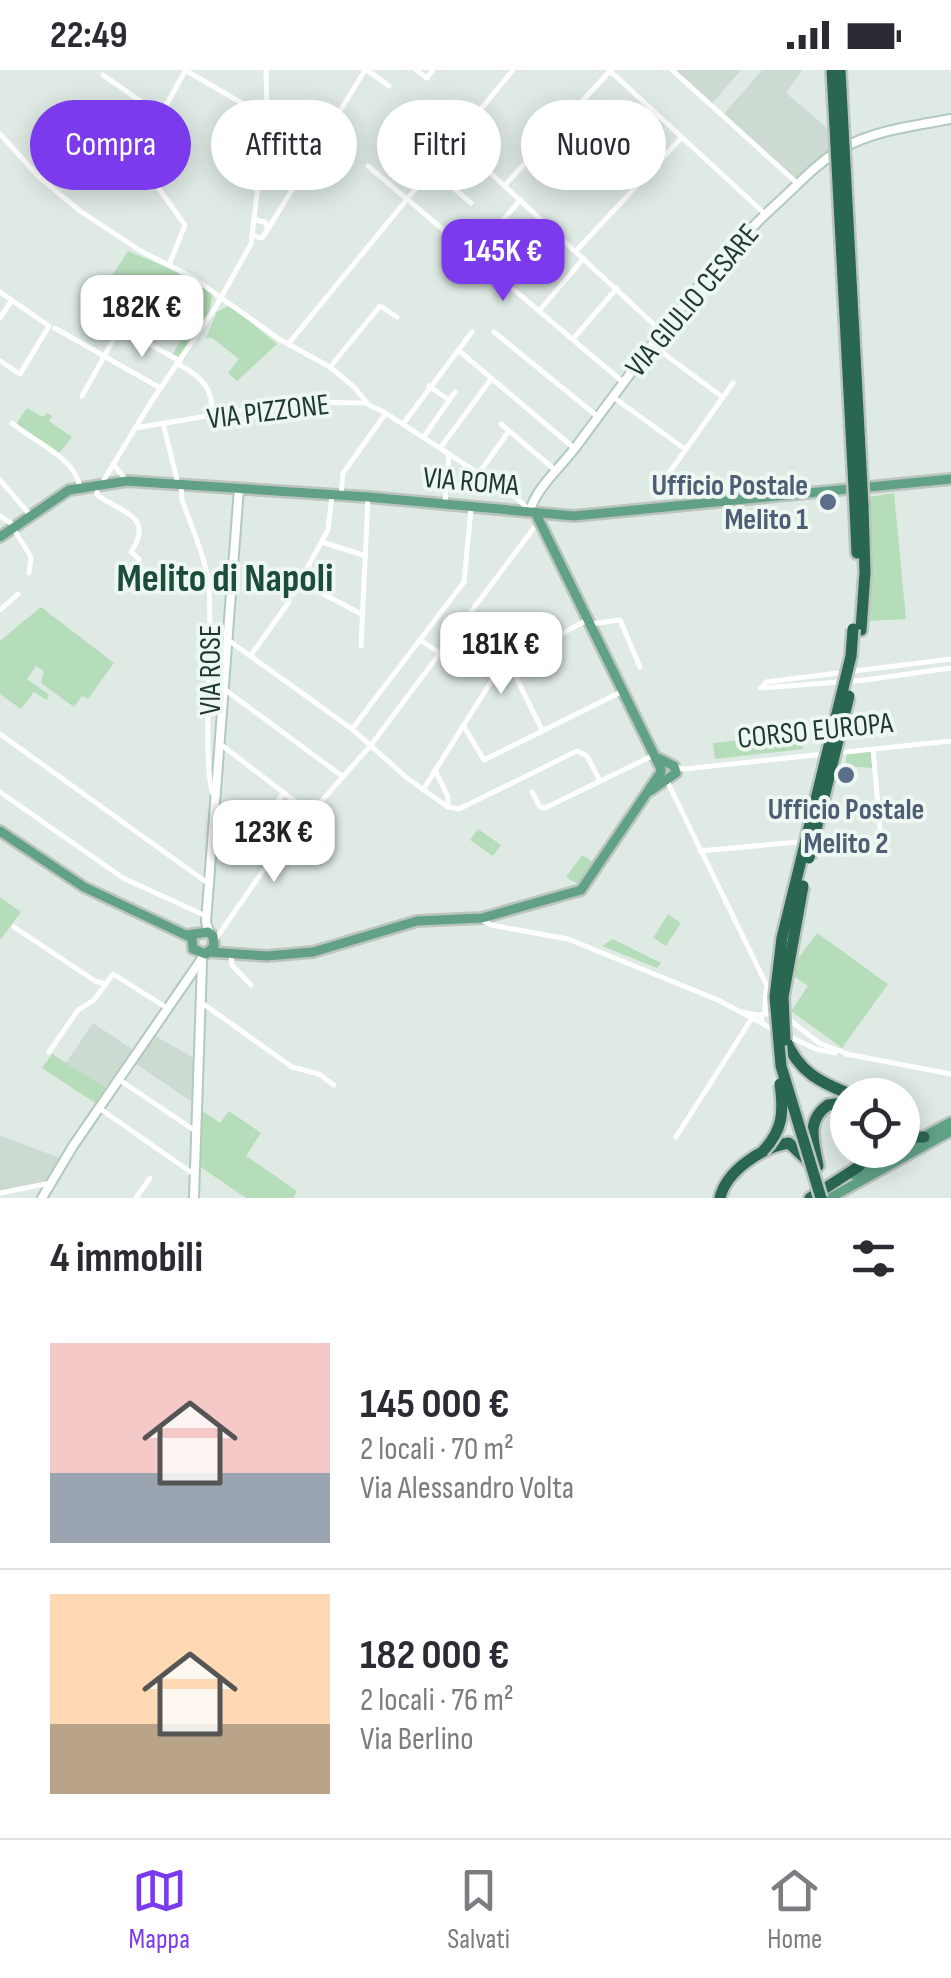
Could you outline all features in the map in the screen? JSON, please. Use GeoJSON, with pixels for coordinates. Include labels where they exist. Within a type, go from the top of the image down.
{"type":"FeatureCollection","features":[{"type":"Feature","properties":{"kind":"highway"},"geometry":{"type":"LineString","coordinates":[[832,70],[859,506]]}},
{"type":"Feature","properties":{"kind":"highway"},"geometry":{"type":"LineString","coordinates":[[822,1198],[796,1098],[783,997],[788,957],[858,658],[859,506],[840,70]]}},
{"type":"Feature","properties":{"kind":"highway"},"geometry":{"type":"LineString","coordinates":[[720,1198],[732,1175],[777,1137],[782,1119],[770,1025],[782,938],[857,630]]}},
{"type":"Feature","properties":{"kind":"highway"},"geometry":{"type":"LineString","coordinates":[[770,1025],[814,1165],[830,1198]]}},
{"type":"Feature","properties":{"kind":"highway"},"geometry":{"type":"LineString","coordinates":[[786,1037],[794,1059],[805,1072],[830,1086]]}},
{"type":"Feature","properties":{"kind":"highway"},"geometry":{"type":"LineString","coordinates":[[814,1165],[814,1121],[830,1104]]}},
{"type":"Feature","properties":{"kind":"highway"},"geometry":{"type":"LineString","coordinates":[[920,1137],[924,1137]]}},
{"type":"Feature","properties":{"kind":"highway"},"geometry":{"type":"LineString","coordinates":[[763,1152],[788,1143],[814,1165]]}},
{"type":"Feature","properties":{"kind":"highway"},"geometry":{"type":"LineString","coordinates":[[811,1198],[856,1168]]}},
{"type":"Feature","properties":{"kind":"main road","name":"VIA ROMA"},"geometry":{"type":"LineString","coordinates":[[0,536],[64,492],[127,481],[596,515],[951,479]]}},
{"type":"Feature","properties":{"kind":"main road"},"geometry":{"type":"LineString","coordinates":[[527,509],[589,622],[654,755],[670,773]]}},
{"type":"Feature","properties":{"kind":"main road","name":"CORSO EUROPA"},"geometry":{"type":"LineString","coordinates":[[205,955],[314,952],[417,921],[484,920],[581,890],[648,792],[670,773]]}},
{"type":"Feature","properties":{"kind":"main road"},"geometry":{"type":"LineString","coordinates":[[0,832],[84,887],[202,931],[231,954]]}},
{"type":"Feature","properties":{"kind":"main road"},"geometry":{"type":"LineString","coordinates":[[202,931],[205,955]]}},
{"type":"Feature","properties":{"kind":"main road"},"geometry":{"type":"LineString","coordinates":[[202,931],[193,948],[205,955]]}},
{"type":"Feature","properties":{"kind":"main road"},"geometry":{"type":"LineString","coordinates":[[920,1139],[951,1122]]}},
{"type":"Feature","properties":{"kind":"main road"},"geometry":{"type":"LineString","coordinates":[[830,1198],[951,1131]]}},
{"type":"Feature","properties":{"kind":"main road"},"geometry":{"type":"LineString","coordinates":[[811,1198],[866,1168]]}},
{"type":"Feature","properties":{"kind":"street"},"geometry":{"type":"LineString","coordinates":[[265,100],[266,70]]}},
{"type":"Feature","properties":{"kind":"street"},"geometry":{"type":"LineString","coordinates":[[139,559],[132,550],[141,536],[141,526],[97,495],[100,483],[366,70],[389,86]]}},
{"type":"Feature","properties":{"kind":"street"},"geometry":{"type":"LineString","coordinates":[[416,70],[427,78],[435,70]]}},
{"type":"Feature","properties":{"kind":"street"},"geometry":{"type":"LineString","coordinates":[[489,100],[513,70]]}},
{"type":"Feature","properties":{"kind":"street"},"geometry":{"type":"LineString","coordinates":[[672,70],[798,184]]}},
{"type":"Feature","properties":{"kind":"street"},"geometry":{"type":"LineString","coordinates":[[167,100],[185,71],[236,100]]}},
{"type":"Feature","properties":{"kind":"street"},"geometry":{"type":"LineString","coordinates":[[506,185],[610,71],[765,214]]}},
{"type":"Feature","properties":{"kind":"street"},"geometry":{"type":"LineString","coordinates":[[103,76],[138,100]]}},
{"type":"Feature","properties":{"kind":"street","name":"VIA GIULIO CESARE"},"geometry":{"type":"LineString","coordinates":[[527,509],[661,331],[726,253],[765,214],[830,157],[868,136],[951,120]]}},
{"type":"Feature","properties":{"kind":"street"},"geometry":{"type":"LineString","coordinates":[[576,251],[682,137]]}},
{"type":"Feature","properties":{"kind":"street"},"geometry":{"type":"LineString","coordinates":[[1,141],[61,197],[128,243],[168,264],[330,367],[354,387],[365,403],[441,447],[527,509]]}},
{"type":"Feature","properties":{"kind":"street"},"geometry":{"type":"LineString","coordinates":[[368,166],[624,382]]}},
{"type":"Feature","properties":{"kind":"street"},"geometry":{"type":"LineString","coordinates":[[501,180],[661,331]]}},
{"type":"Feature","properties":{"kind":"street"},"geometry":{"type":"LineString","coordinates":[[159,190],[185,225],[168,264]]}},
{"type":"Feature","properties":{"kind":"street"},"geometry":{"type":"LineString","coordinates":[[257,237],[258,190]]}},
{"type":"Feature","properties":{"kind":"street"},"geometry":{"type":"LineString","coordinates":[[289,343],[413,190]]}},
{"type":"Feature","properties":{"kind":"street"},"geometry":{"type":"LineString","coordinates":[[456,190],[471,203]]}},
{"type":"Feature","properties":{"kind":"street"},"geometry":{"type":"LineString","coordinates":[[473,255],[520,199]]}},
{"type":"Feature","properties":{"kind":"street"},"geometry":{"type":"LineString","coordinates":[[256,221],[269,225]]}},
{"type":"Feature","properties":{"kind":"street"},"geometry":{"type":"LineString","coordinates":[[508,285],[555,230]]}},
{"type":"Feature","properties":{"kind":"street"},"geometry":{"type":"LineString","coordinates":[[539,310],[584,258]]}},
{"type":"Feature","properties":{"kind":"street"},"geometry":{"type":"LineString","coordinates":[[574,339],[617,288]]}},
{"type":"Feature","properties":{"kind":"street"},"geometry":{"type":"LineString","coordinates":[[0,292],[160,388]]}},
{"type":"Feature","properties":{"kind":"street"},"geometry":{"type":"LineString","coordinates":[[0,318],[12,300]]}},
{"type":"Feature","properties":{"kind":"street"},"geometry":{"type":"LineString","coordinates":[[215,308],[229,302]]}},
{"type":"Feature","properties":{"kind":"street"},"geometry":{"type":"LineString","coordinates":[[330,367],[380,306],[398,317]]}},
{"type":"Feature","properties":{"kind":"street"},"geometry":{"type":"LineString","coordinates":[[0,361],[20,374],[52,326]]}},
{"type":"Feature","properties":{"kind":"street"},"geometry":{"type":"LineString","coordinates":[[82,396],[120,328],[202,378],[209,388],[212,418]]}},
{"type":"Feature","properties":{"kind":"street"},"geometry":{"type":"LineString","coordinates":[[403,424],[472,332]]}},
{"type":"Feature","properties":{"kind":"street"},"geometry":{"type":"LineString","coordinates":[[494,332],[598,417]]}},
{"type":"Feature","properties":{"kind":"street"},"geometry":{"type":"LineString","coordinates":[[651,344],[722,396]]}},
{"type":"Feature","properties":{"kind":"street"},"geometry":{"type":"LineString","coordinates":[[458,350],[575,449]]}},
{"type":"Feature","properties":{"kind":"street"},"geometry":{"type":"LineString","coordinates":[[441,447],[492,379]]}},
{"type":"Feature","properties":{"kind":"street"},"geometry":{"type":"LineString","coordinates":[[669,473],[734,383]]}},
{"type":"Feature","properties":{"kind":"street"},"geometry":{"type":"LineString","coordinates":[[430,386],[449,400]]}},
{"type":"Feature","properties":{"kind":"street"},"geometry":{"type":"LineString","coordinates":[[424,436],[455,392]]}},
{"type":"Feature","properties":{"kind":"street"},"geometry":{"type":"LineString","coordinates":[[613,397],[685,450]]}},
{"type":"Feature","properties":{"kind":"street","name":"VIA PIZZONE"},"geometry":{"type":"LineString","coordinates":[[136,428],[292,402],[365,403]]}},
{"type":"Feature","properties":{"kind":"street"},"geometry":{"type":"LineString","coordinates":[[293,594],[328,530],[343,473],[386,413]]}},
{"type":"Feature","properties":{"kind":"street","name":"VIA ROSE"},"geometry":{"type":"LineString","coordinates":[[167,422],[182,500],[209,590],[212,636],[208,763],[209,786],[216,797]]}},
{"type":"Feature","properties":{"kind":"street"},"geometry":{"type":"LineString","coordinates":[[12,424],[73,470],[80,487]]}},
{"type":"Feature","properties":{"kind":"street"},"geometry":{"type":"LineString","coordinates":[[500,424],[557,472]]}},
{"type":"Feature","properties":{"kind":"street"},"geometry":{"type":"LineString","coordinates":[[479,473],[509,431]]}},
{"type":"Feature","properties":{"kind":"street"},"geometry":{"type":"LineString","coordinates":[[40,460],[50,452]]}},
{"type":"Feature","properties":{"kind":"street"},"geometry":{"type":"LineString","coordinates":[[445,504],[449,453]]}},
{"type":"Feature","properties":{"kind":"street"},"geometry":{"type":"LineString","coordinates":[[113,464],[127,481]]}},
{"type":"Feature","properties":{"kind":"street"},"geometry":{"type":"LineString","coordinates":[[0,480],[30,516]]}},
{"type":"Feature","properties":{"kind":"street"},"geometry":{"type":"LineString","coordinates":[[202,931],[209,884],[239,488]]}},
{"type":"Feature","properties":{"kind":"street"},"geometry":{"type":"LineString","coordinates":[[514,496],[536,495]]}},
{"type":"Feature","properties":{"kind":"street"},"geometry":{"type":"LineString","coordinates":[[361,646],[368,497]]}},
{"type":"Feature","properties":{"kind":"street"},"geometry":{"type":"LineString","coordinates":[[352,730],[464,580],[471,506]]}},
{"type":"Feature","properties":{"kind":"street"},"geometry":{"type":"LineString","coordinates":[[0,516],[15,527],[32,556],[28,572]]}},
{"type":"Feature","properties":{"kind":"street"},"geometry":{"type":"LineString","coordinates":[[202,931],[371,745],[533,529]]}},
{"type":"Feature","properties":{"kind":"street"},"geometry":{"type":"LineString","coordinates":[[322,542],[366,556]]}},
{"type":"Feature","properties":{"kind":"street"},"geometry":{"type":"LineString","coordinates":[[300,582],[363,615]]}},
{"type":"Feature","properties":{"kind":"street"},"geometry":{"type":"LineString","coordinates":[[0,610],[18,594]]}},
{"type":"Feature","properties":{"kind":"street"},"geometry":{"type":"LineString","coordinates":[[250,655],[289,602]]}},
{"type":"Feature","properties":{"kind":"street"},"geometry":{"type":"LineString","coordinates":[[423,790],[514,650],[589,622],[620,620],[640,667]]}},
{"type":"Feature","properties":{"kind":"street"},"geometry":{"type":"LineString","coordinates":[[228,640],[352,730],[448,808],[459,810],[577,751],[587,756],[600,782]]}},
{"type":"Feature","properties":{"kind":"street"},"geometry":{"type":"LineString","coordinates":[[420,640],[440,653]]}},
{"type":"Feature","properties":{"kind":"street"},"geometry":{"type":"LineString","coordinates":[[506,657],[542,731]]}},
{"type":"Feature","properties":{"kind":"street"},"geometry":{"type":"LineString","coordinates":[[951,658],[766,682],[761,686],[764,690],[951,668]]}},
{"type":"Feature","properties":{"kind":"street"},"geometry":{"type":"LineString","coordinates":[[224,688],[342,776]]}},
{"type":"Feature","properties":{"kind":"street"},"geometry":{"type":"LineString","coordinates":[[463,725],[482,759],[622,692]]}},
{"type":"Feature","properties":{"kind":"street"},"geometry":{"type":"LineString","coordinates":[[0,734],[209,884]]}},
{"type":"Feature","properties":{"kind":"street","name":"CORSO EUROPA"},"geometry":{"type":"LineString","coordinates":[[670,773],[951,741]]}},
{"type":"Feature","properties":{"kind":"street"},"geometry":{"type":"LineString","coordinates":[[219,743],[309,812]]}},
{"type":"Feature","properties":{"kind":"street"},"geometry":{"type":"LineString","coordinates":[[873,749],[880,829]]}},
{"type":"Feature","properties":{"kind":"street"},"geometry":{"type":"LineString","coordinates":[[532,792],[543,809],[654,755]]}},
{"type":"Feature","properties":{"kind":"street"},"geometry":{"type":"LineString","coordinates":[[435,770],[448,797],[448,808]]}},
{"type":"Feature","properties":{"kind":"street"},"geometry":{"type":"LineString","coordinates":[[670,773],[676,800],[700,851],[766,986],[791,1026],[786,1037]]}},
{"type":"Feature","properties":{"kind":"street"},"geometry":{"type":"LineString","coordinates":[[0,792],[202,931]]}},
{"type":"Feature","properties":{"kind":"street"},"geometry":{"type":"LineString","coordinates":[[237,852],[284,792]]}},
{"type":"Feature","properties":{"kind":"street"},"geometry":{"type":"LineString","coordinates":[[700,851],[798,842]]}},
{"type":"Feature","properties":{"kind":"street"},"geometry":{"type":"LineString","coordinates":[[496,926],[494,920],[499,913]]}},
{"type":"Feature","properties":{"kind":"street"},"geometry":{"type":"LineString","coordinates":[[484,920],[496,926],[568,939],[734,1010],[788,1020],[820,1043],[848,1054]]}},
{"type":"Feature","properties":{"kind":"street"},"geometry":{"type":"LineString","coordinates":[[14,928],[96,982],[106,984]]}},
{"type":"Feature","properties":{"kind":"street"},"geometry":{"type":"LineString","coordinates":[[231,954],[232,965],[251,985]]}},
{"type":"Feature","properties":{"kind":"street"},"geometry":{"type":"LineString","coordinates":[[194,1198],[205,955]]}},
{"type":"Feature","properties":{"kind":"street"},"geometry":{"type":"LineString","coordinates":[[42,1198],[118,1078],[205,955]]}},
{"type":"Feature","properties":{"kind":"street"},"geometry":{"type":"LineString","coordinates":[[50,1052],[78,1010],[94,1000],[114,974],[167,1008]]}},
{"type":"Feature","properties":{"kind":"street"},"geometry":{"type":"LineString","coordinates":[[676,1136],[758,1015],[766,986]]}},
{"type":"Feature","properties":{"kind":"street"},"geometry":{"type":"LineString","coordinates":[[201,1002],[292,1067],[319,1074],[334,1085]]}},
{"type":"Feature","properties":{"kind":"street"},"geometry":{"type":"LineString","coordinates":[[758,1015],[786,1037],[816,1049],[951,1074]]}},
{"type":"Feature","properties":{"kind":"street"},"geometry":{"type":"LineString","coordinates":[[118,1078],[196,1131]]}},
{"type":"Feature","properties":{"kind":"street"},"geometry":{"type":"LineString","coordinates":[[98,1108],[195,1175]]}},
{"type":"Feature","properties":{"kind":"street"},"geometry":{"type":"LineString","coordinates":[[136,1198],[150,1178]]}},
{"type":"Feature","properties":{"kind":"street"},"geometry":{"type":"LineString","coordinates":[[0,1193],[52,1182]]}},
{"type":"Feature","properties":{"kind":"shaded area"},"geometry":{"type":"Polygon","coordinates":[[[675,70],[741,70],[711,105],[675,70]]]}},
{"type":"Feature","properties":{"kind":"shaded area"},"geometry":{"type":"Polygon","coordinates":[[[762,70],[802,70],[786,93],[850,148],[803,185],[723,115],[762,70]]]}},
{"type":"Feature","properties":{"kind":"shaded area"},"geometry":{"type":"Polygon","coordinates":[[[93,1023],[135,1051],[108,1090],[66,1063],[93,1023]]]}},
{"type":"Feature","properties":{"kind":"shaded area"},"geometry":{"type":"Polygon","coordinates":[[[152,1034],[196,1059],[194,1103],[133,1062],[152,1034]]]}},
{"type":"Feature","properties":{"kind":"shaded area"},"geometry":{"type":"Polygon","coordinates":[[[0,1136],[63,1159],[50,1181],[0,1191],[0,1136]]]}},
{"type":"Feature","properties":{"kind":"green space"},"geometry":{"type":"Polygon","coordinates":[[[128,251],[213,293],[209,313],[179,359],[173,354],[192,320],[155,297],[136,332],[91,308],[128,251]]]}},
{"type":"Feature","properties":{"kind":"green space"},"geometry":{"type":"Polygon","coordinates":[[[230,305],[277,344],[237,381],[228,373],[239,359],[212,338],[206,338],[217,312],[230,305]]]}},
{"type":"Feature","properties":{"kind":"green space"},"geometry":{"type":"Polygon","coordinates":[[[27,408],[43,417],[47,413],[52,416],[49,421],[72,437],[58,454],[16,424],[27,408]]]}},
{"type":"Feature","properties":{"kind":"green space"},"geometry":{"type":"Polygon","coordinates":[[[894,493],[906,619],[868,621],[869,497],[894,493]]]}},
{"type":"Feature","properties":{"kind":"green space"},"geometry":{"type":"Polygon","coordinates":[[[41,607],[114,663],[88,699],[82,696],[74,707],[41,683],[44,671],[36,666],[27,679],[49,695],[47,700],[34,692],[21,709],[0,694],[0,641],[41,607]]]}},
{"type":"Feature","properties":{"kind":"green space"},"geometry":{"type":"Polygon","coordinates":[[[802,736],[803,749],[715,759],[713,743],[802,736]]]}},
{"type":"Feature","properties":{"kind":"green space"},"geometry":{"type":"Polygon","coordinates":[[[871,751],[873,768],[845,766],[847,754],[871,751]]]}},
{"type":"Feature","properties":{"kind":"green space"},"geometry":{"type":"Polygon","coordinates":[[[478,829],[501,845],[493,856],[470,840],[478,829]]]}},
{"type":"Feature","properties":{"kind":"green space"},"geometry":{"type":"Polygon","coordinates":[[[582,855],[593,862],[578,884],[566,877],[582,855]]]}},
{"type":"Feature","properties":{"kind":"green space"},"geometry":{"type":"Polygon","coordinates":[[[0,897],[21,912],[0,940],[0,897]]]}},
{"type":"Feature","properties":{"kind":"green space"},"geometry":{"type":"Polygon","coordinates":[[[668,914],[681,923],[666,946],[653,938],[668,914]]]}},
{"type":"Feature","properties":{"kind":"green space"},"geometry":{"type":"Polygon","coordinates":[[[817,933],[888,984],[842,1048],[791,1011],[808,986],[788,972],[817,933]]]}},
{"type":"Feature","properties":{"kind":"green space"},"geometry":{"type":"Polygon","coordinates":[[[613,939],[661,963],[657,968],[602,946],[613,939]]]}},
{"type":"Feature","properties":{"kind":"green space"},"geometry":{"type":"Polygon","coordinates":[[[52,1054],[107,1089],[97,1104],[42,1068],[52,1054]]]}},
{"type":"Feature","properties":{"kind":"green space"},"geometry":{"type":"Polygon","coordinates":[[[201,1110],[220,1123],[229,1111],[261,1133],[246,1156],[297,1191],[293,1198],[246,1198],[199,1166],[201,1110]]]}},
{"type":"Feature","properties":{"kind":"place","name":"Ufficio Postale Melito 1"},"geometry":{"type":"Point","coordinates":[828,502]}},
{"type":"Feature","properties":{"kind":"place","name":"Ufficio Postale Melito 2"},"geometry":{"type":"Point","coordinates":[846,775]}},
{"type":"Feature","properties":{"kind":"district","name":"Melito di Napoli"},"geometry":{"type":"Point","coordinates":[225,577]}}]}
